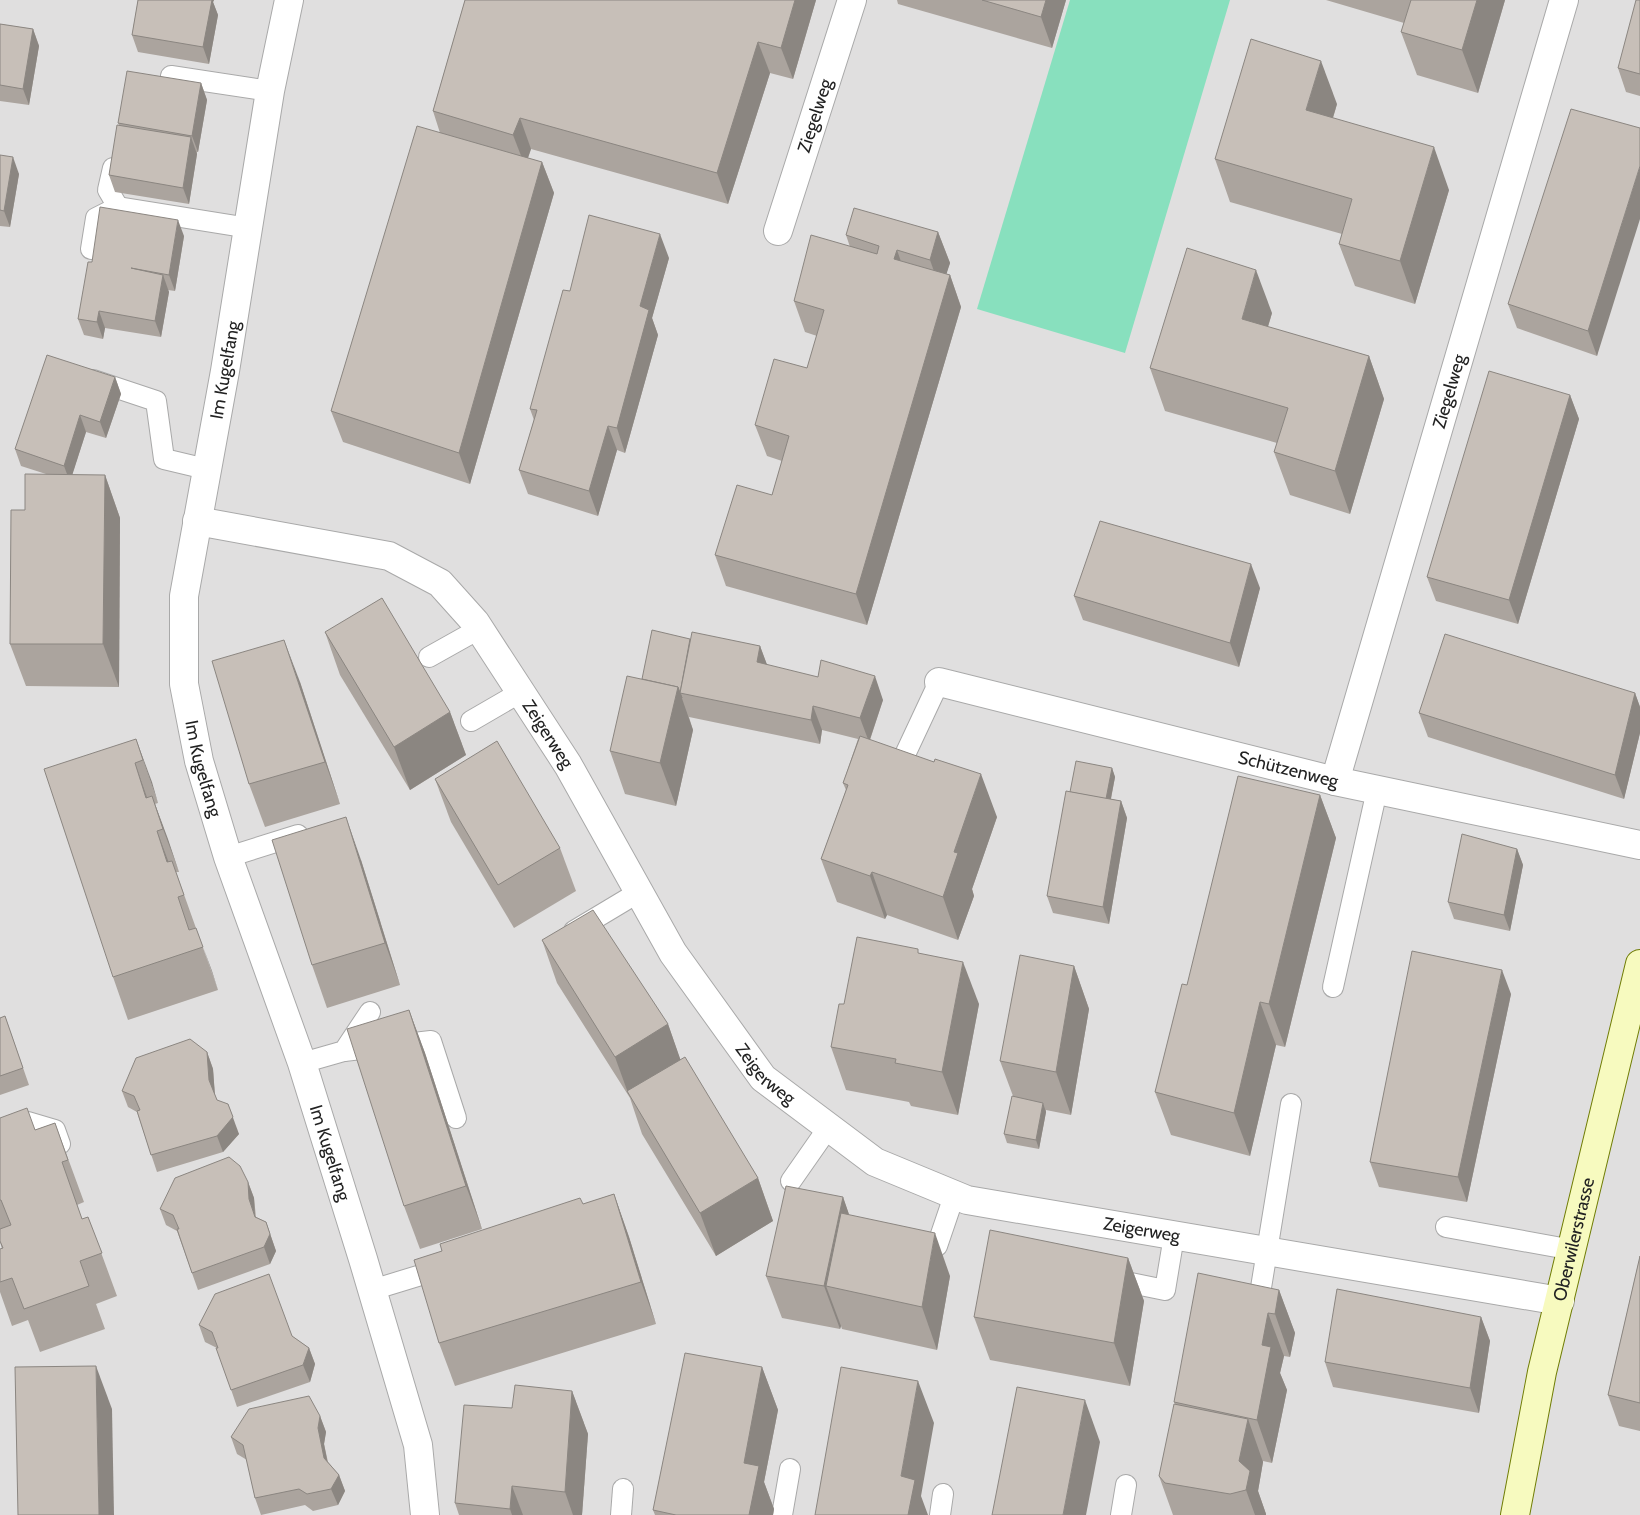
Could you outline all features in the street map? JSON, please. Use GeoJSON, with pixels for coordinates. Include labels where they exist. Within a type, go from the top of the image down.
{"type":"FeatureCollection","features":[{"type":"Feature","properties":{"kind":"main road","name":"Oberwilerstrasse"},"geometry":{"type":"LineString","coordinates":[[1515,1515],[1542,1372],[1573,1250],[1640,964]]}},
{"type":"Feature","properties":{"kind":"street","name":"Im Kugelfang"},"geometry":{"type":"LineString","coordinates":[[289,0],[270,90],[249,228],[184,596],[184,684],[199,761],[228,857],[302,1063],[418,1445],[425,1515]]}},
{"type":"Feature","properties":{"kind":"street","name":"Ziegelweg"},"geometry":{"type":"LineString","coordinates":[[778,231],[852,0]]}},
{"type":"Feature","properties":{"kind":"street","name":"Ziegelweg"},"geometry":{"type":"LineString","coordinates":[[1335,781],[1564,0]]}},
{"type":"Feature","properties":{"kind":"street","name":"Zeigerweg"},"geometry":{"type":"LineString","coordinates":[[197,521],[389,556],[440,583],[479,629],[521,692],[568,765],[673,953],[763,1078],[875,1162],[967,1200],[1560,1301]]}},
{"type":"Feature","properties":{"kind":"street","name":"Schützenweg"},"geometry":{"type":"LineString","coordinates":[[940,682],[1335,781],[1640,844]]}},
{"type":"Feature","properties":{"kind":"lane"},"geometry":{"type":"LineString","coordinates":[[171,76],[270,90]]}},
{"type":"Feature","properties":{"kind":"lane"},"geometry":{"type":"LineString","coordinates":[[112,168],[108,190],[118,207]]}},
{"type":"Feature","properties":{"kind":"lane"},"geometry":{"type":"LineString","coordinates":[[91,249],[96,218],[118,207],[249,228]]}},
{"type":"Feature","properties":{"kind":"lane"},"geometry":{"type":"LineString","coordinates":[[77,374],[156,401],[164,459],[206,470]]}},
{"type":"Feature","properties":{"kind":"lane"},"geometry":{"type":"LineString","coordinates":[[429,657],[479,629]]}},
{"type":"Feature","properties":{"kind":"lane"},"geometry":{"type":"LineString","coordinates":[[895,776],[940,682]]}},
{"type":"Feature","properties":{"kind":"lane"},"geometry":{"type":"LineString","coordinates":[[471,721],[521,692]]}},
{"type":"Feature","properties":{"kind":"lane"},"geometry":{"type":"LineString","coordinates":[[1333,987],[1377,790]]}},
{"type":"Feature","properties":{"kind":"lane"},"geometry":{"type":"LineString","coordinates":[[228,857],[307,832]]}},
{"type":"Feature","properties":{"kind":"lane"},"geometry":{"type":"LineString","coordinates":[[556,942],[639,892]]}},
{"type":"Feature","properties":{"kind":"lane"},"geometry":{"type":"LineString","coordinates":[[344,1050],[370,1012]]}},
{"type":"Feature","properties":{"kind":"lane"},"geometry":{"type":"LineString","coordinates":[[302,1063],[344,1050],[431,1041],[456,1118]]}},
{"type":"Feature","properties":{"kind":"lane"},"geometry":{"type":"LineString","coordinates":[[1258,1306],[1291,1104]]}},
{"type":"Feature","properties":{"kind":"lane"},"geometry":{"type":"LineString","coordinates":[[0,1132],[28,1122],[37,1124],[55,1130],[62,1150]]}},
{"type":"Feature","properties":{"kind":"lane"},"geometry":{"type":"LineString","coordinates":[[791,1181],[828,1128]]}},
{"type":"Feature","properties":{"kind":"lane"},"geometry":{"type":"LineString","coordinates":[[893,1238],[937,1246],[954,1196]]}},
{"type":"Feature","properties":{"kind":"lane"},"geometry":{"type":"LineString","coordinates":[[1446,1228],[1573,1250]]}},
{"type":"Feature","properties":{"kind":"lane"},"geometry":{"type":"LineString","coordinates":[[1088,1274],[1165,1290],[1174,1236]]}},
{"type":"Feature","properties":{"kind":"lane"},"geometry":{"type":"LineString","coordinates":[[372,1290],[466,1261]]}},
{"type":"Feature","properties":{"kind":"lane"},"geometry":{"type":"LineString","coordinates":[[782,1515],[790,1469]]}},
{"type":"Feature","properties":{"kind":"lane"},"geometry":{"type":"LineString","coordinates":[[1121,1515],[1126,1485]]}},
{"type":"Feature","properties":{"kind":"lane"},"geometry":{"type":"LineString","coordinates":[[622,1515],[623,1489]]}},
{"type":"Feature","properties":{"kind":"lane"},"geometry":{"type":"LineString","coordinates":[[940,1515],[943,1494]]}},
{"type":"Feature","properties":{"kind":"shaded area"},"geometry":{"type":"Polygon","coordinates":[[[0,0],[1640,0],[1640,1515],[0,1515],[0,0]]]}},
{"type":"Feature","properties":{"kind":"green space"},"geometry":{"type":"Polygon","coordinates":[[[1070,0],[1230,0],[1125,353],[977,309],[1070,0]]]}},
{"type":"Feature","properties":{"kind":"building"},"geometry":{"type":"Polygon","coordinates":[[[138,0],[212,0],[203,47],[132,35],[138,0]]]}},
{"type":"Feature","properties":{"kind":"building"},"geometry":{"type":"Polygon","coordinates":[[[465,0],[795,0],[781,48],[758,42],[717,173],[520,118],[513,135],[433,111],[465,0]]]}},
{"type":"Feature","properties":{"kind":"building"},"geometry":{"type":"Polygon","coordinates":[[[982,0],[1046,0],[1041,17],[982,0]]]}},
{"type":"Feature","properties":{"kind":"building"},"geometry":{"type":"Polygon","coordinates":[[[1411,0],[1477,0],[1462,50],[1401,32],[1411,0]]]}},
{"type":"Feature","properties":{"kind":"building"},"geometry":{"type":"Polygon","coordinates":[[[1636,0],[1640,0],[1640,74],[1618,68],[1636,0]]]}},
{"type":"Feature","properties":{"kind":"building"},"geometry":{"type":"Polygon","coordinates":[[[0,24],[33,29],[23,89],[0,85],[0,24]]]}},
{"type":"Feature","properties":{"kind":"building"},"geometry":{"type":"Polygon","coordinates":[[[1251,39],[1321,61],[1306,110],[1434,147],[1400,261],[1339,244],[1352,199],[1215,159],[1251,39]]]}},
{"type":"Feature","properties":{"kind":"building"},"geometry":{"type":"Polygon","coordinates":[[[127,71],[201,83],[192,136],[118,123],[127,71]]]}},
{"type":"Feature","properties":{"kind":"building"},"geometry":{"type":"Polygon","coordinates":[[[1571,109],[1640,128],[1640,166],[1588,331],[1508,304],[1571,109]]]}},
{"type":"Feature","properties":{"kind":"building"},"geometry":{"type":"Polygon","coordinates":[[[117,125],[191,137],[183,188],[109,175],[117,125]]]}},
{"type":"Feature","properties":{"kind":"building"},"geometry":{"type":"Polygon","coordinates":[[[417,126],[542,162],[459,453],[331,411],[417,126]]]}},
{"type":"Feature","properties":{"kind":"building"},"geometry":{"type":"Polygon","coordinates":[[[0,155],[13,157],[4,211],[0,210],[0,155]]]}},
{"type":"Feature","properties":{"kind":"building"},"geometry":{"type":"Polygon","coordinates":[[[100,207],[178,220],[169,275],[131,268],[163,275],[155,321],[99,311],[97,322],[78,319],[88,262],[92,262],[100,207]]]}},
{"type":"Feature","properties":{"kind":"building"},"geometry":{"type":"Polygon","coordinates":[[[854,208],[938,232],[930,260],[897,250],[894,259],[950,275],[856,594],[715,555],[737,485],[772,495],[789,436],[755,425],[774,359],[807,368],[824,310],[794,301],[811,235],[877,254],[879,246],[846,235],[854,208]]]}},
{"type":"Feature","properties":{"kind":"building"},"geometry":{"type":"Polygon","coordinates":[[[589,215],[660,234],[640,306],[649,310],[617,428],[608,426],[589,491],[519,470],[537,410],[530,409],[563,290],[570,291],[589,215]]]}},
{"type":"Feature","properties":{"kind":"building"},"geometry":{"type":"Polygon","coordinates":[[[1187,248],[1256,270],[1242,319],[1369,356],[1335,471],[1274,452],[1288,408],[1150,368],[1187,248]]]}},
{"type":"Feature","properties":{"kind":"building"},"geometry":{"type":"Polygon","coordinates":[[[47,355],[115,377],[100,422],[80,415],[64,466],[15,449],[47,355]]]}},
{"type":"Feature","properties":{"kind":"building"},"geometry":{"type":"Polygon","coordinates":[[[1489,371],[1570,395],[1509,600],[1427,577],[1489,371]]]}},
{"type":"Feature","properties":{"kind":"building"},"geometry":{"type":"Polygon","coordinates":[[[25,474],[105,475],[103,644],[10,644],[11,510],[25,510],[25,474]]]}},
{"type":"Feature","properties":{"kind":"building"},"geometry":{"type":"Polygon","coordinates":[[[1100,521],[1251,564],[1230,643],[1074,596],[1100,521]]]}},
{"type":"Feature","properties":{"kind":"building"},"geometry":{"type":"Polygon","coordinates":[[[382,598],[450,712],[394,747],[325,632],[382,598]]]}},
{"type":"Feature","properties":{"kind":"building"},"geometry":{"type":"Polygon","coordinates":[[[652,630],[690,639],[680,693],[678,687],[642,679],[652,630]]]}},
{"type":"Feature","properties":{"kind":"building"},"geometry":{"type":"Polygon","coordinates":[[[692,632],[760,646],[757,662],[818,677],[821,660],[875,676],[860,718],[813,706],[811,720],[680,693],[692,632]]]}},
{"type":"Feature","properties":{"kind":"building"},"geometry":{"type":"Polygon","coordinates":[[[1445,634],[1635,693],[1615,775],[1419,713],[1445,634]]]}},
{"type":"Feature","properties":{"kind":"building"},"geometry":{"type":"Polygon","coordinates":[[[284,640],[325,762],[249,784],[212,661],[284,640]]]}},
{"type":"Feature","properties":{"kind":"building"},"geometry":{"type":"Polygon","coordinates":[[[627,676],[678,687],[660,763],[610,751],[627,676]]]}},
{"type":"Feature","properties":{"kind":"building"},"geometry":{"type":"Polygon","coordinates":[[[860,736],[934,762],[935,759],[981,774],[954,852],[958,853],[943,897],[872,872],[870,876],[821,859],[848,785],[843,783],[860,736]]]}},
{"type":"Feature","properties":{"kind":"building"},"geometry":{"type":"Polygon","coordinates":[[[136,739],[143,760],[135,763],[146,798],[152,796],[163,829],[157,831],[167,862],[172,861],[184,895],[178,897],[189,930],[196,928],[203,947],[113,977],[44,769],[136,739]]]}},
{"type":"Feature","properties":{"kind":"building"},"geometry":{"type":"Polygon","coordinates":[[[497,741],[560,848],[498,885],[435,779],[497,741]]]}},
{"type":"Feature","properties":{"kind":"building"},"geometry":{"type":"Polygon","coordinates":[[[1076,761],[1112,768],[1106,799],[1070,792],[1076,761]]]}},
{"type":"Feature","properties":{"kind":"building"},"geometry":{"type":"Polygon","coordinates":[[[1238,776],[1320,795],[1269,1004],[1260,1002],[1234,1113],[1155,1092],[1182,984],[1187,985],[1238,776]]]}},
{"type":"Feature","properties":{"kind":"building"},"geometry":{"type":"Polygon","coordinates":[[[1066,791],[1121,801],[1103,907],[1047,896],[1066,791]]]}},
{"type":"Feature","properties":{"kind":"building"},"geometry":{"type":"Polygon","coordinates":[[[346,817],[385,943],[312,965],[272,840],[346,817]]]}},
{"type":"Feature","properties":{"kind":"building"},"geometry":{"type":"Polygon","coordinates":[[[1462,834],[1517,849],[1504,915],[1448,902],[1462,834]]]}},
{"type":"Feature","properties":{"kind":"building"},"geometry":{"type":"Polygon","coordinates":[[[593,910],[668,1024],[615,1057],[542,940],[593,910]]]}},
{"type":"Feature","properties":{"kind":"building"},"geometry":{"type":"Polygon","coordinates":[[[857,937],[918,949],[918,953],[963,962],[942,1072],[895,1063],[896,1059],[831,1047],[839,1004],[844,1004],[857,937]]]}},
{"type":"Feature","properties":{"kind":"building"},"geometry":{"type":"Polygon","coordinates":[[[1412,951],[1502,970],[1458,1177],[1370,1162],[1412,951]]]}},
{"type":"Feature","properties":{"kind":"building"},"geometry":{"type":"Polygon","coordinates":[[[1020,955],[1074,966],[1056,1072],[1000,1061],[1020,955]]]}},
{"type":"Feature","properties":{"kind":"building"},"geometry":{"type":"Polygon","coordinates":[[[409,1010],[466,1186],[404,1206],[347,1029],[409,1010]]]}},
{"type":"Feature","properties":{"kind":"building"},"geometry":{"type":"Polygon","coordinates":[[[5,1016],[23,1068],[0,1076],[0,1018],[5,1016]]]}},
{"type":"Feature","properties":{"kind":"building"},"geometry":{"type":"Polygon","coordinates":[[[190,1039],[207,1052],[209,1080],[217,1100],[228,1104],[233,1117],[217,1136],[151,1155],[137,1111],[140,1110],[134,1096],[122,1091],[136,1058],[190,1039]]]}},
{"type":"Feature","properties":{"kind":"building"},"geometry":{"type":"Polygon","coordinates":[[[685,1057],[758,1178],[700,1213],[627,1091],[685,1057]]]}},
{"type":"Feature","properties":{"kind":"building"},"geometry":{"type":"Polygon","coordinates":[[[1012,1096],[1043,1103],[1036,1140],[1004,1134],[1012,1096]]]}},
{"type":"Feature","properties":{"kind":"building"},"geometry":{"type":"Polygon","coordinates":[[[27,1108],[35,1130],[55,1123],[68,1160],[62,1162],[82,1219],[88,1217],[102,1253],[80,1261],[89,1286],[24,1309],[12,1278],[0,1282],[0,1249],[3,1248],[0,1241],[0,1229],[11,1225],[0,1200],[0,1118],[27,1108]]]}},
{"type":"Feature","properties":{"kind":"building"},"geometry":{"type":"Polygon","coordinates":[[[229,1157],[240,1166],[248,1182],[249,1199],[255,1217],[266,1222],[270,1234],[264,1247],[192,1273],[173,1215],[160,1209],[175,1178],[229,1157]]]}},
{"type":"Feature","properties":{"kind":"building"},"geometry":{"type":"Polygon","coordinates":[[[786,1186],[843,1197],[824,1286],[766,1276],[786,1186]]]}},
{"type":"Feature","properties":{"kind":"building"},"geometry":{"type":"Polygon","coordinates":[[[614,1194],[641,1282],[439,1343],[414,1260],[442,1251],[440,1244],[580,1198],[583,1204],[614,1194]]]}},
{"type":"Feature","properties":{"kind":"building"},"geometry":{"type":"Polygon","coordinates":[[[841,1213],[935,1233],[922,1307],[826,1286],[841,1213]]]}},
{"type":"Feature","properties":{"kind":"building"},"geometry":{"type":"Polygon","coordinates":[[[990,1230],[1128,1258],[1114,1343],[974,1317],[990,1230]]]}},
{"type":"Feature","properties":{"kind":"building"},"geometry":{"type":"Polygon","coordinates":[[[1640,1256],[1640,1403],[1608,1395],[1640,1256]]]}},
{"type":"Feature","properties":{"kind":"building"},"geometry":{"type":"Polygon","coordinates":[[[1198,1273],[1279,1290],[1275,1314],[1268,1313],[1262,1345],[1271,1347],[1257,1420],[1174,1402],[1198,1273]]]}},
{"type":"Feature","properties":{"kind":"building"},"geometry":{"type":"Polygon","coordinates":[[[269,1274],[292,1336],[309,1348],[303,1365],[231,1390],[212,1332],[199,1325],[215,1294],[269,1274]]]}},
{"type":"Feature","properties":{"kind":"building"},"geometry":{"type":"Polygon","coordinates":[[[1337,1289],[1481,1317],[1470,1388],[1325,1362],[1337,1289]]]}},
{"type":"Feature","properties":{"kind":"building"},"geometry":{"type":"Polygon","coordinates":[[[685,1353],[762,1367],[744,1463],[759,1466],[749,1515],[676,1515],[653,1510],[685,1353]]]}},
{"type":"Feature","properties":{"kind":"building"},"geometry":{"type":"Polygon","coordinates":[[[96,1366],[99,1515],[18,1515],[15,1367],[96,1366]]]}},
{"type":"Feature","properties":{"kind":"building"},"geometry":{"type":"Polygon","coordinates":[[[841,1367],[918,1381],[901,1476],[915,1480],[908,1515],[815,1515],[841,1367]]]}},
{"type":"Feature","properties":{"kind":"building"},"geometry":{"type":"Polygon","coordinates":[[[515,1385],[572,1391],[565,1492],[512,1486],[510,1509],[455,1503],[464,1405],[512,1408],[515,1385]]]}},
{"type":"Feature","properties":{"kind":"building"},"geometry":{"type":"Polygon","coordinates":[[[1017,1387],[1085,1400],[1063,1515],[992,1515],[1017,1387]]]}},
{"type":"Feature","properties":{"kind":"building"},"geometry":{"type":"Polygon","coordinates":[[[309,1396],[320,1416],[318,1428],[324,1458],[339,1475],[331,1489],[307,1494],[299,1489],[255,1498],[243,1445],[231,1437],[249,1409],[309,1396]]]}},
{"type":"Feature","properties":{"kind":"building"},"geometry":{"type":"Polygon","coordinates":[[[1174,1404],[1248,1419],[1239,1461],[1250,1471],[1246,1490],[1230,1494],[1165,1483],[1159,1476],[1174,1404]]]}}]}
